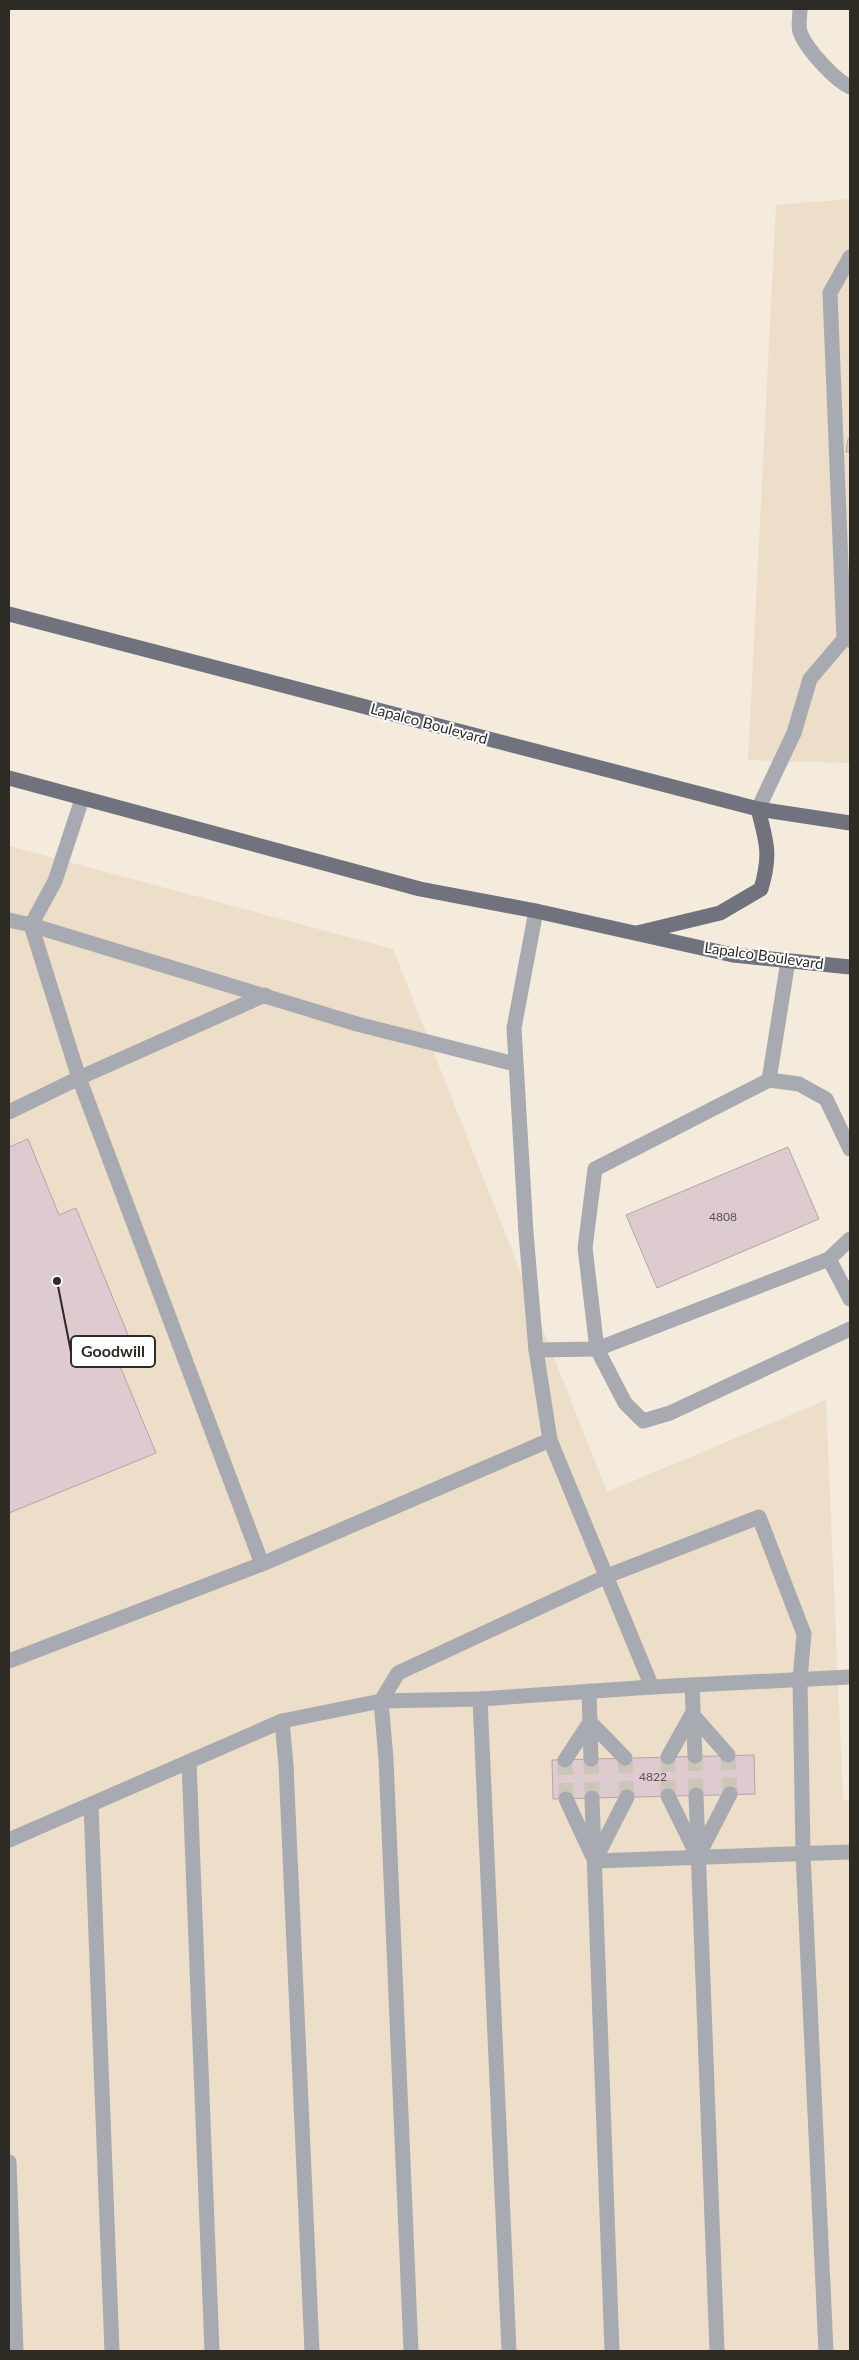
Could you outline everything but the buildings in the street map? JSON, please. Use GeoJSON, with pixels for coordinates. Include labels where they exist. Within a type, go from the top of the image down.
{"type":"FeatureCollection","features":[{"type":"Feature","properties":{"kind":"main road","name":"Lapalco Boulevard"},"geometry":{"type":"LineString","coordinates":[[9,614],[758,809],[850,823]]}},
{"type":"Feature","properties":{"kind":"main road","name":"Lapalco Boulevard"},"geometry":{"type":"LineString","coordinates":[[9,778],[420,889],[536,911],[733,955],[850,967]]}},
{"type":"Feature","properties":{"kind":"main road"},"geometry":{"type":"LineString","coordinates":[[633,934],[720,913],[760,889],[768,867],[768,845],[758,809]]}},
{"type":"Feature","properties":{"kind":"street"},"geometry":{"type":"LineString","coordinates":[[800,9],[799,32],[840,82],[850,87]]}},
{"type":"Feature","properties":{"kind":"street"},"geometry":{"type":"LineString","coordinates":[[758,809],[794,733],[810,679],[847,639],[830,293],[850,257]]}},
{"type":"Feature","properties":{"kind":"street"},"geometry":{"type":"LineString","coordinates":[[82,799],[55,881],[31,925],[79,1078],[262,1564]]}},
{"type":"Feature","properties":{"kind":"street"},"geometry":{"type":"LineString","coordinates":[[536,911],[514,1028],[526,1234],[536,1350],[550,1440],[652,1687]]}},
{"type":"Feature","properties":{"kind":"street"},"geometry":{"type":"LineString","coordinates":[[9,920],[31,925],[357,1024],[515,1064]]}},
{"type":"Feature","properties":{"kind":"street"},"geometry":{"type":"LineString","coordinates":[[769,1080],[788,961]]}},
{"type":"Feature","properties":{"kind":"street"},"geometry":{"type":"LineString","coordinates":[[9,1112],[79,1078],[265,996]]}},
{"type":"Feature","properties":{"kind":"street"},"geometry":{"type":"LineString","coordinates":[[850,1149],[826,1100],[799,1084],[769,1080],[595,1169],[585,1248],[597,1349],[625,1403],[643,1421],[670,1413],[850,1329]]}},
{"type":"Feature","properties":{"kind":"street"},"geometry":{"type":"LineString","coordinates":[[536,1350],[597,1349],[829,1259],[850,1239]]}},
{"type":"Feature","properties":{"kind":"street"},"geometry":{"type":"LineString","coordinates":[[829,1259],[850,1299]]}},
{"type":"Feature","properties":{"kind":"street"},"geometry":{"type":"LineString","coordinates":[[9,1661],[262,1564],[550,1440]]}},
{"type":"Feature","properties":{"kind":"street"},"geometry":{"type":"LineString","coordinates":[[411,2351],[386,1759],[381,1702],[398,1673],[607,1576],[759,1517],[804,1634],[800,1679],[803,1853],[826,2351]]}},
{"type":"Feature","properties":{"kind":"street"},"geometry":{"type":"LineString","coordinates":[[9,1840],[282,1721],[381,1702],[480,1699],[652,1687],[850,1677]]}},
{"type":"Feature","properties":{"kind":"street"},"geometry":{"type":"LineString","coordinates":[[692,1685],[695,1756]]}},
{"type":"Feature","properties":{"kind":"street"},"geometry":{"type":"LineString","coordinates":[[589,1692],[592,1759]]}},
{"type":"Feature","properties":{"kind":"street"},"geometry":{"type":"LineString","coordinates":[[480,1699],[510,2351]]}},
{"type":"Feature","properties":{"kind":"street"},"geometry":{"type":"LineString","coordinates":[[692,1714],[728,1755]]}},
{"type":"Feature","properties":{"kind":"street"},"geometry":{"type":"LineString","coordinates":[[668,1757],[692,1714]]}},
{"type":"Feature","properties":{"kind":"street"},"geometry":{"type":"LineString","coordinates":[[282,1721],[286,1765],[312,2351]]}},
{"type":"Feature","properties":{"kind":"street"},"geometry":{"type":"LineString","coordinates":[[590,1722],[625,1758]]}},
{"type":"Feature","properties":{"kind":"street"},"geometry":{"type":"LineString","coordinates":[[565,1760],[590,1722]]}},
{"type":"Feature","properties":{"kind":"street"},"geometry":{"type":"LineString","coordinates":[[189,1762],[212,2351]]}},
{"type":"Feature","properties":{"kind":"street"},"geometry":{"type":"LineString","coordinates":[[698,1857],[730,1794]]}},
{"type":"Feature","properties":{"kind":"street"},"geometry":{"type":"LineString","coordinates":[[696,1795],[717,2351]]}},
{"type":"Feature","properties":{"kind":"street"},"geometry":{"type":"LineString","coordinates":[[668,1796],[698,1857]]}},
{"type":"Feature","properties":{"kind":"street"},"geometry":{"type":"LineString","coordinates":[[594,1861],[627,1797]]}},
{"type":"Feature","properties":{"kind":"street"},"geometry":{"type":"LineString","coordinates":[[592,1798],[612,2351]]}},
{"type":"Feature","properties":{"kind":"street"},"geometry":{"type":"LineString","coordinates":[[566,1799],[594,1861]]}},
{"type":"Feature","properties":{"kind":"street"},"geometry":{"type":"LineString","coordinates":[[91,1804],[112,2351]]}},
{"type":"Feature","properties":{"kind":"street"},"geometry":{"type":"LineString","coordinates":[[594,1861],[850,1852]]}},
{"type":"Feature","properties":{"kind":"street"},"geometry":{"type":"LineString","coordinates":[[9,2162],[16,2351]]}},
{"type":"Feature","properties":{"kind":"shaded area"},"geometry":{"type":"Polygon","coordinates":[[[850,199],[850,763],[748,760],[776,205],[850,199]]]}},
{"type":"Feature","properties":{"kind":"shaded area"},"geometry":{"type":"Polygon","coordinates":[[[9,846],[393,949],[607,1492],[826,1400],[843,1800],[850,1801],[850,2351],[9,2351],[9,846]]]}},
{"type":"Feature","properties":{"kind":"tunnel"},"geometry":{"type":"LineString","coordinates":[[728,1755],[730,1794]]}},
{"type":"Feature","properties":{"kind":"tunnel"},"geometry":{"type":"LineString","coordinates":[[695,1756],[696,1795]]}},
{"type":"Feature","properties":{"kind":"tunnel"},"geometry":{"type":"LineString","coordinates":[[668,1757],[668,1796]]}},
{"type":"Feature","properties":{"kind":"tunnel"},"geometry":{"type":"LineString","coordinates":[[625,1758],[627,1797]]}},
{"type":"Feature","properties":{"kind":"tunnel"},"geometry":{"type":"LineString","coordinates":[[591,1759],[592,1798]]}},
{"type":"Feature","properties":{"kind":"tunnel"},"geometry":{"type":"LineString","coordinates":[[565,1760],[566,1799]]}},
{"type":"Feature","properties":{"kind":"place","name":"Goodwill"},"geometry":{"type":"Point","coordinates":[57,1281]}}]}
